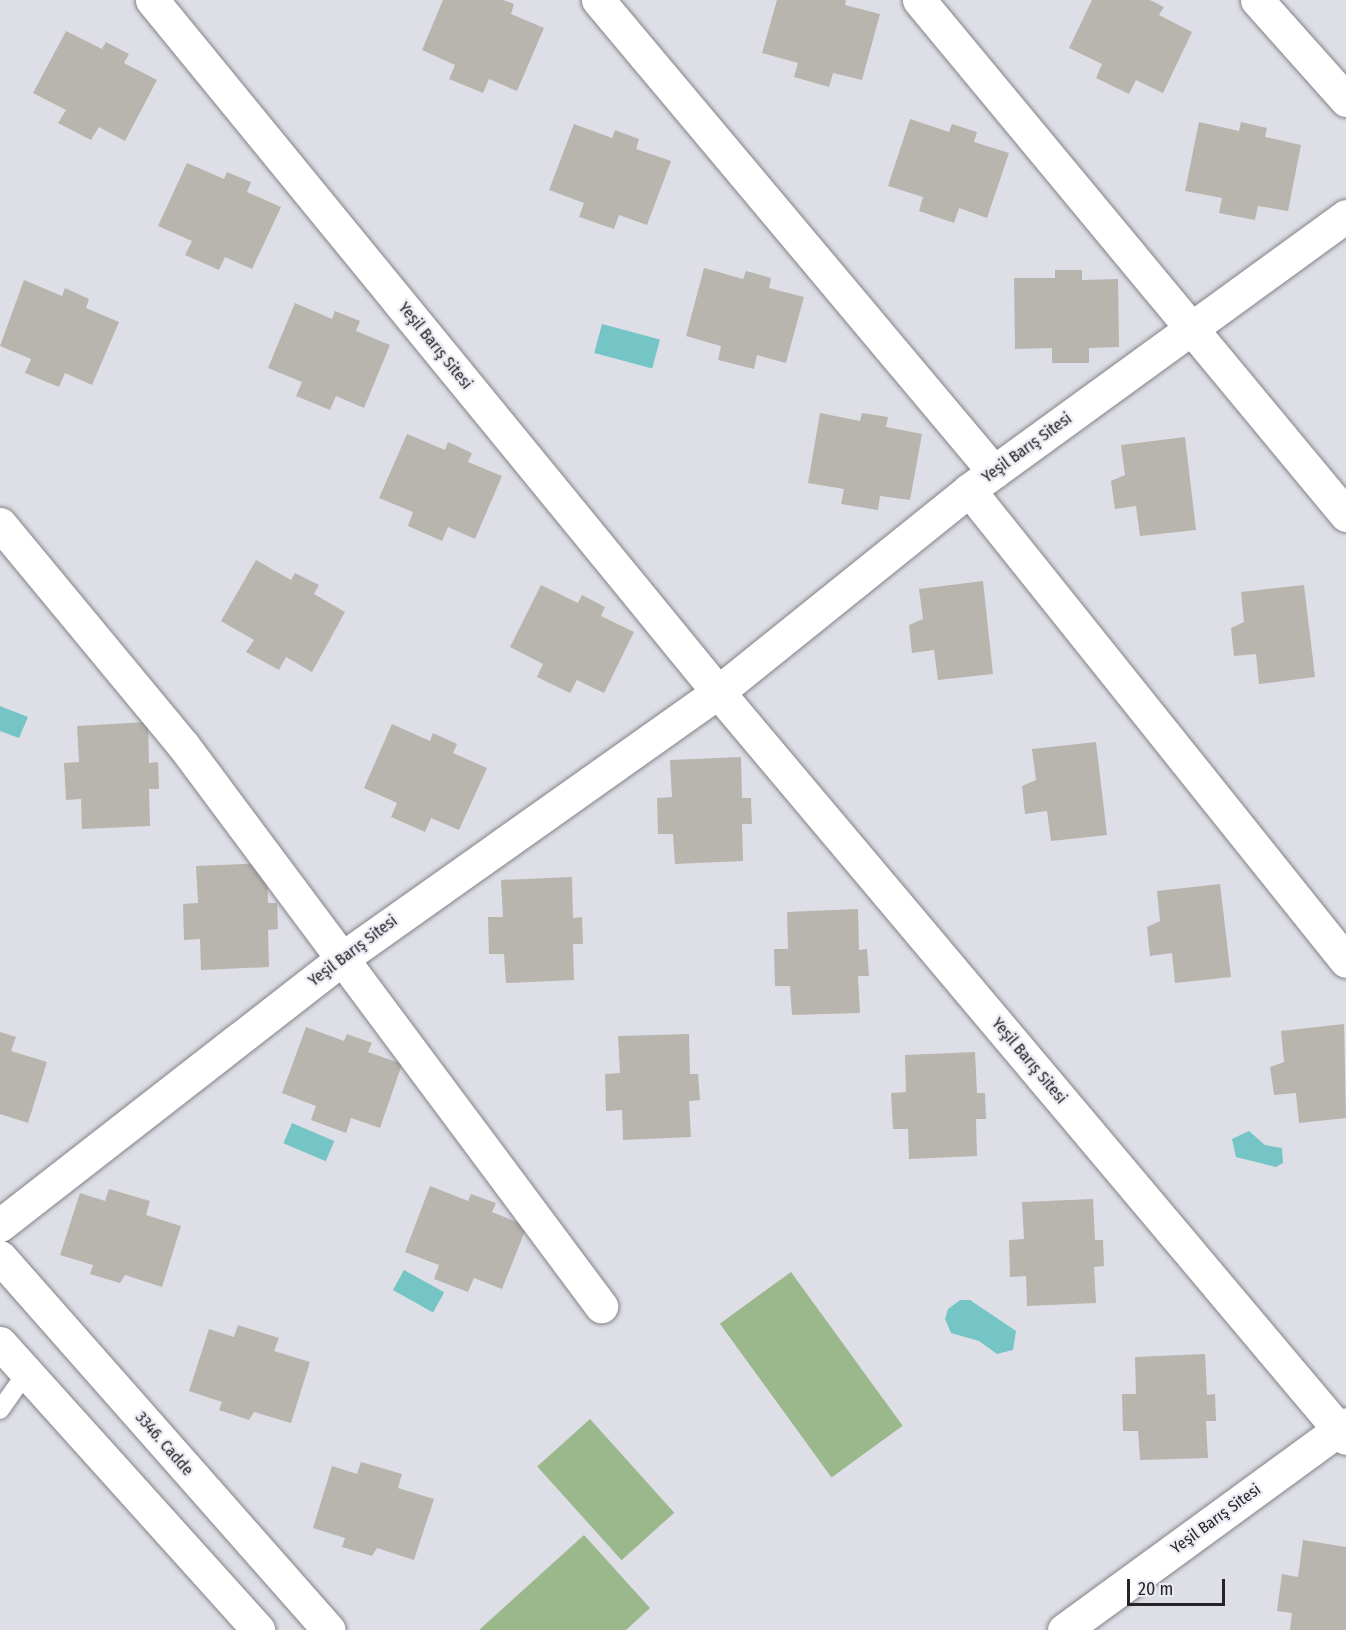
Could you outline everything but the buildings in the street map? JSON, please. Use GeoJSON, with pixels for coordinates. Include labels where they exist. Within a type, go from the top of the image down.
{"type":"FeatureCollection","features":[{"type":"Feature","properties":{"kind":"street","name":"Yeşil Barış Sitesi"},"geometry":{"type":"LineString","coordinates":[[152,0],[718,692],[1344,1431],[1064,1630]]}},
{"type":"Feature","properties":{"kind":"street"},"geometry":{"type":"LineString","coordinates":[[598,0],[982,481],[1346,961]]}},
{"type":"Feature","properties":{"kind":"street"},"geometry":{"type":"LineString","coordinates":[[919,0],[1346,515]]}},
{"type":"Feature","properties":{"kind":"street"},"geometry":{"type":"LineString","coordinates":[[1257,0],[1346,100]]}},
{"type":"Feature","properties":{"kind":"street","name":"Yeşil Barış Sitesi"},"geometry":{"type":"LineString","coordinates":[[0,1225],[344,957],[718,692],[982,481],[1346,216]]}},
{"type":"Feature","properties":{"kind":"street"},"geometry":{"type":"LineString","coordinates":[[0,524],[183,745],[344,957],[601,1306]]}},
{"type":"Feature","properties":{"kind":"street","name":"3346. Cadde"},"geometry":{"type":"LineString","coordinates":[[0,1257],[329,1630]]}},
{"type":"Feature","properties":{"kind":"street"},"geometry":{"type":"LineString","coordinates":[[0,1344],[258,1630]]}},
{"type":"Feature","properties":{"kind":"lane"},"geometry":{"type":"LineString","coordinates":[[0,1410],[26,1373]]}},
{"type":"Feature","properties":{"kind":"green space"},"geometry":{"type":"Polygon","coordinates":[[[791,1272],[903,1426],[831,1477],[720,1324],[791,1272]]]}},
{"type":"Feature","properties":{"kind":"green space"},"geometry":{"type":"Polygon","coordinates":[[[590,1419],[674,1513],[622,1560],[537,1467],[590,1419]]]}},
{"type":"Feature","properties":{"kind":"green space"},"geometry":{"type":"Polygon","coordinates":[[[584,1535],[650,1608],[626,1630],[479,1630],[584,1535]]]}},
{"type":"Feature","properties":{"kind":"water"},"geometry":{"type":"Polygon","coordinates":[[[602,324],[660,340],[652,369],[594,353],[602,324]]]}},
{"type":"Feature","properties":{"kind":"water"},"geometry":{"type":"Polygon","coordinates":[[[0,706],[28,717],[19,738],[0,731],[0,706]]]}},
{"type":"Feature","properties":{"kind":"water"},"geometry":{"type":"Polygon","coordinates":[[[292,1123],[334,1141],[326,1161],[283,1143],[292,1123]]]}},
{"type":"Feature","properties":{"kind":"water"},"geometry":{"type":"Polygon","coordinates":[[[1249,1131],[1265,1145],[1282,1148],[1283,1163],[1276,1167],[1236,1157],[1232,1139],[1249,1131]]]}},
{"type":"Feature","properties":{"kind":"water"},"geometry":{"type":"Polygon","coordinates":[[[404,1270],[444,1292],[433,1312],[393,1290],[404,1270]]]}},
{"type":"Feature","properties":{"kind":"water"},"geometry":{"type":"Polygon","coordinates":[[[960,1300],[970,1300],[1016,1331],[1013,1350],[997,1354],[979,1341],[951,1333],[945,1319],[948,1309],[960,1300]]]}}]}
